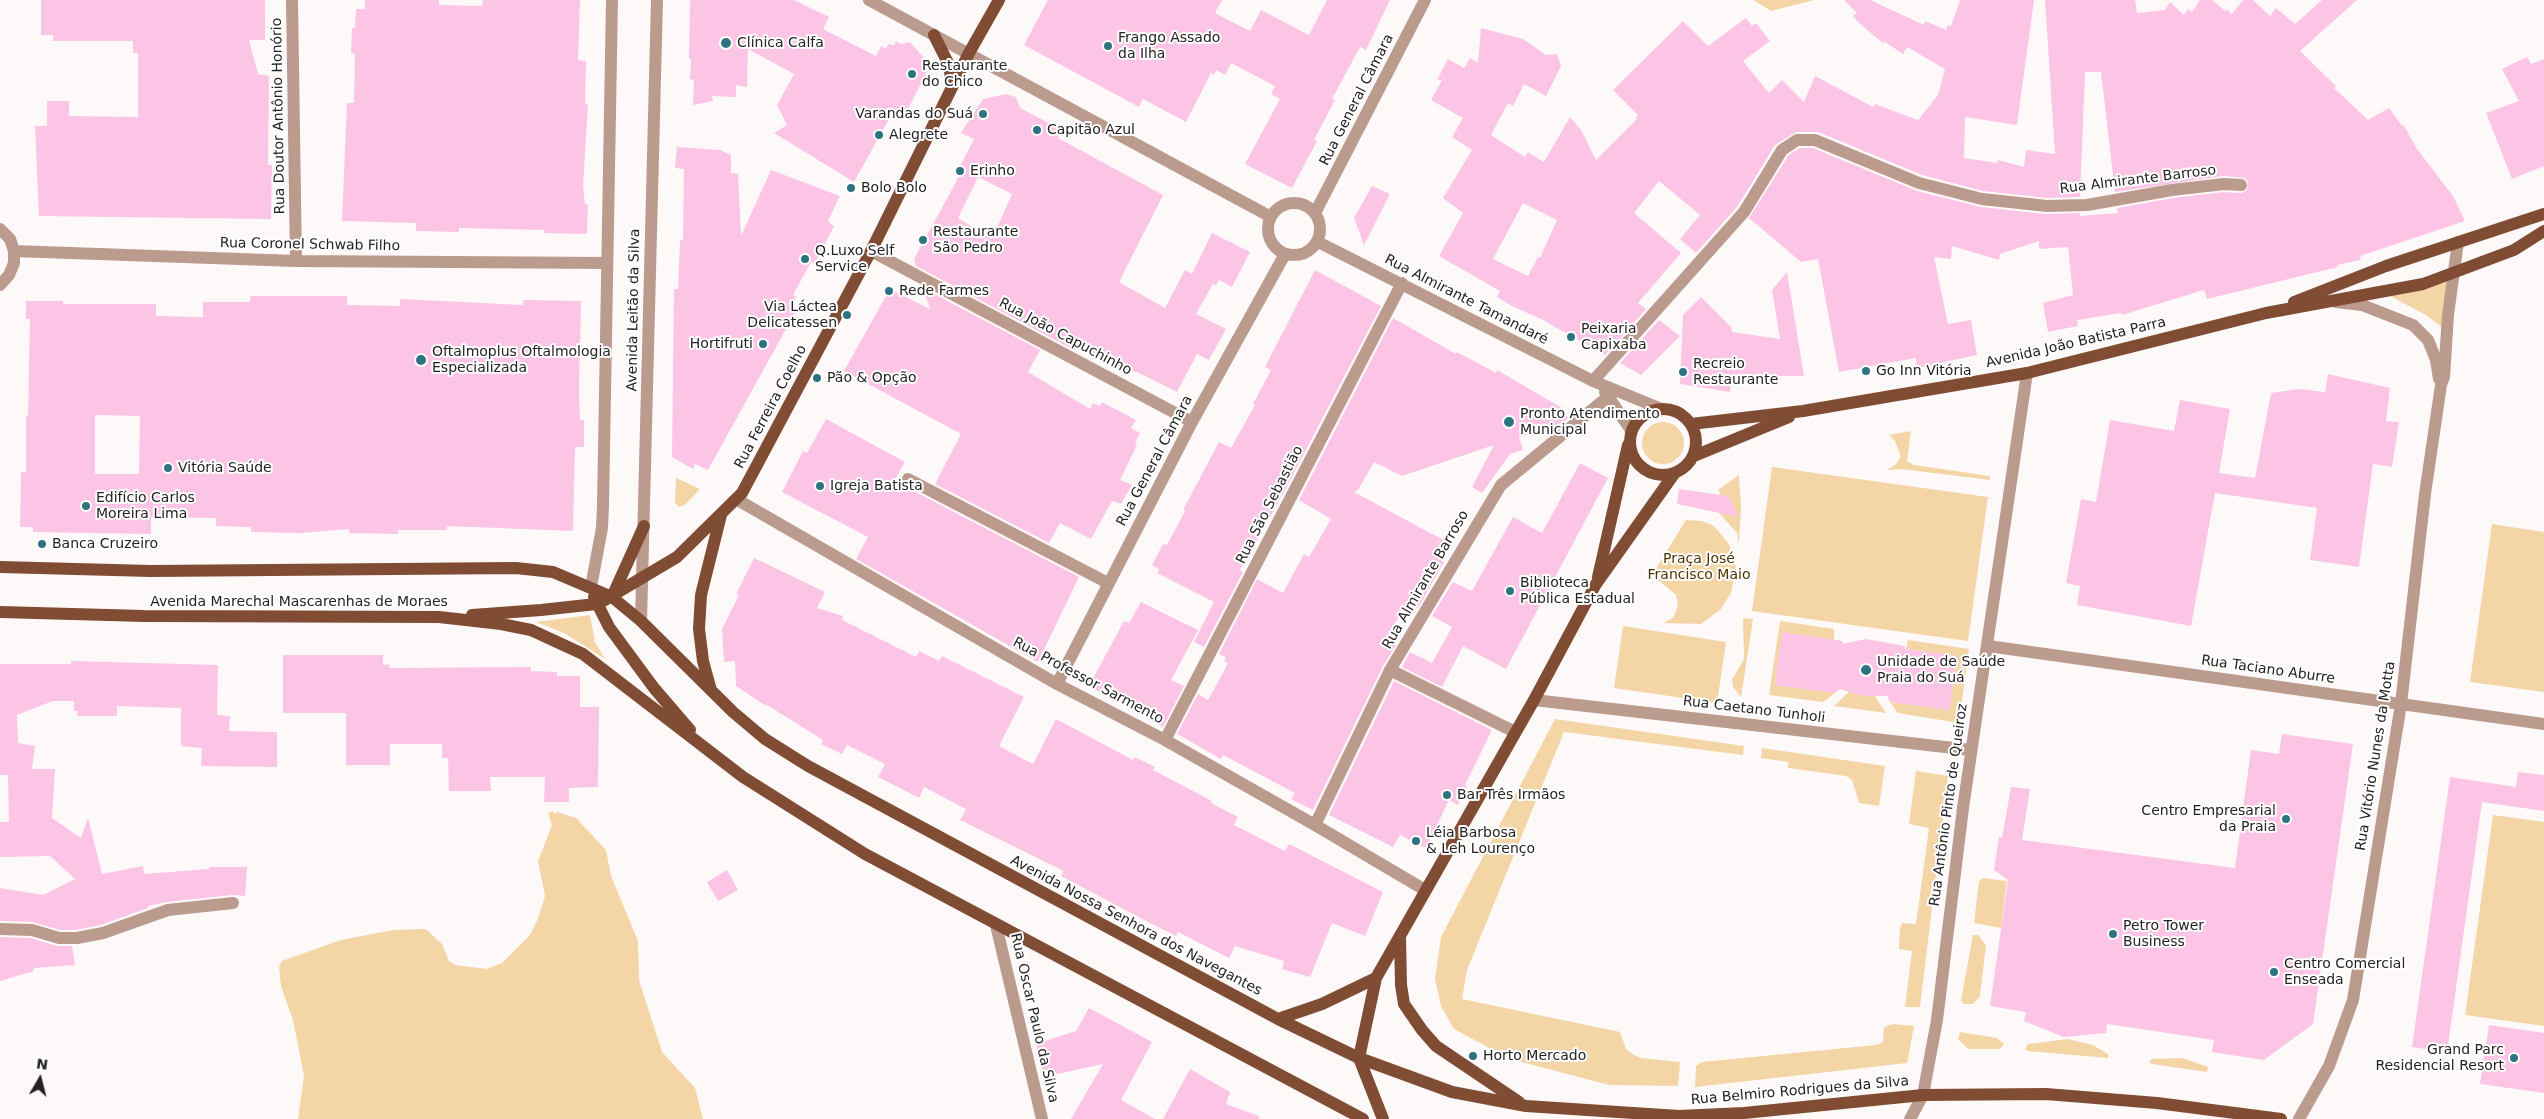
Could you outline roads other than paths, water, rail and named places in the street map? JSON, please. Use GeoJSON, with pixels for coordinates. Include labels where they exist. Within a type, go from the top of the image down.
{"type":"FeatureCollection","features":[{"type":"Feature","properties":{"kind":"main road","name":"Rua Ferreira Coelho"},"geometry":{"type":"LineString","coordinates":[[439,617],[596,604],[612,597],[677,557],[742,493],[871,251],[952,85],[998,0]]}},
{"type":"Feature","properties":{"kind":"main road"},"geometry":{"type":"LineString","coordinates":[[934,35],[949,65],[952,85]]}},
{"type":"Feature","properties":{"kind":"main road","name":"Avenida João Batista Parra"},"geometry":{"type":"LineString","coordinates":[[2266,313],[2357,276],[2544,214]]}},
{"type":"Feature","properties":{"kind":"main road","name":"Avenida João Batista Parra"},"geometry":{"type":"LineString","coordinates":[[1691,424],[1803,411],[2027,373],[2266,313],[2423,284],[2514,250],[2544,231]]}},
{"type":"Feature","properties":{"kind":"main road"},"geometry":{"type":"LineString","coordinates":[[1383,1119],[1359,1058],[1376,978],[1534,700],[1596,584],[1674,474],[1684,468],[1694,456],[1697,442],[1691,424],[1684,415],[1673,410],[1660,408],[1650,411],[1637,421],[1630,436],[1596,584]]}},
{"type":"Feature","properties":{"kind":"main road","name":"Avenida João Batista Parra"},"geometry":{"type":"LineString","coordinates":[[1694,456],[1803,411]]}},
{"type":"Feature","properties":{"kind":"main road"},"geometry":{"type":"LineString","coordinates":[[1630,436],[1633,457],[1646,471],[1659,475],[1674,474]]}},
{"type":"Feature","properties":{"kind":"main road"},"geometry":{"type":"LineString","coordinates":[[711,692],[703,661],[699,629],[701,595],[721,515]]}},
{"type":"Feature","properties":{"kind":"main road"},"geometry":{"type":"LineString","coordinates":[[612,597],[644,526]]}},
{"type":"Feature","properties":{"kind":"main road"},"geometry":{"type":"LineString","coordinates":[[0,567],[151,570],[516,568],[553,572],[591,587],[612,597],[642,621]]}},
{"type":"Feature","properties":{"kind":"main road"},"geometry":{"type":"LineString","coordinates":[[591,587],[596,604],[609,627],[654,688],[708,751],[743,777],[865,854],[1363,1119]]}},
{"type":"Feature","properties":{"kind":"main road","name":"Avenida Marechal Mascarenhas de Moraes"},"geometry":{"type":"LineString","coordinates":[[0,612],[144,616],[439,617],[501,624],[531,630],[559,641],[603,668],[708,751]]}},
{"type":"Feature","properties":{"kind":"main road","name":"Avenida Nossa Senhora dos Navegantes"},"geometry":{"type":"LineString","coordinates":[[642,621],[711,692],[765,739],[808,766],[1278,1019],[1359,1058],[1452,1092],[1526,1106],[1679,1116]]}},
{"type":"Feature","properties":{"kind":"main road"},"geometry":{"type":"LineString","coordinates":[[1400,935],[1401,984],[1404,1004],[1422,1030],[1436,1046],[1526,1106]]}},
{"type":"Feature","properties":{"kind":"main road"},"geometry":{"type":"LineString","coordinates":[[1278,1019],[1322,1004],[1376,978]]}},
{"type":"Feature","properties":{"kind":"main road"},"geometry":{"type":"LineString","coordinates":[[1923,1095],[2046,1094],[2157,1103],[2281,1119]]}},
{"type":"Feature","properties":{"kind":"main road","name":"Rua Belmiro Rodrigues da Silva"},"geometry":{"type":"LineString","coordinates":[[1679,1116],[1744,1113],[1923,1095]]}},
{"type":"Feature","properties":{"kind":"street","name":"Rua Doutor Antônio Honório"},"geometry":{"type":"LineString","coordinates":[[292,0],[296,261]]}},
{"type":"Feature","properties":{"kind":"street","name":"Avenida Leitão da Silva"},"geometry":{"type":"LineString","coordinates":[[591,587],[602,528],[612,0]]}},
{"type":"Feature","properties":{"kind":"street","name":"Avenida Leitão da Silva"},"geometry":{"type":"LineString","coordinates":[[642,621],[657,0]]}},
{"type":"Feature","properties":{"kind":"street"},"geometry":{"type":"LineString","coordinates":[[869,0],[1271,217]]}},
{"type":"Feature","properties":{"kind":"street","name":"Rua General Câmara"},"geometry":{"type":"LineString","coordinates":[[1315,213],[1426,0]]}},
{"type":"Feature","properties":{"kind":"street","name":"Rua Almirante Barroso"},"geometry":{"type":"LineString","coordinates":[[1597,383],[1744,212],[1782,150],[1797,140],[1815,140],[1918,183],[1982,199],[2047,206],[2087,205],[2172,190],[2224,184],[2241,186]]}},
{"type":"Feature","properties":{"kind":"street"},"geometry":{"type":"LineString","coordinates":[[1297,203],[1307,206],[1315,213],[1320,222],[1318,242],[1304,254],[1285,254],[1272,243],[1268,234],[1271,217],[1278,209],[1287,204],[1297,203]]}},
{"type":"Feature","properties":{"kind":"street"},"geometry":{"type":"LineString","coordinates":[[0,229],[10,239],[14,251],[14,264],[9,275],[0,285]]}},
{"type":"Feature","properties":{"kind":"street","name":"Rua Almirante Tamandaré"},"geometry":{"type":"LineString","coordinates":[[1318,242],[1597,383]]}},
{"type":"Feature","properties":{"kind":"street","name":"Rua Vitório Nunes da Motta"},"geometry":{"type":"LineString","coordinates":[[2440,385],[2444,377],[2448,316],[2458,242]]}},
{"type":"Feature","properties":{"kind":"street","name":"Rua Coronel Schwab Filho"},"geometry":{"type":"LineString","coordinates":[[14,251],[296,261],[606,263]]}},
{"type":"Feature","properties":{"kind":"street","name":"Rua João Capuchinho"},"geometry":{"type":"LineString","coordinates":[[871,251],[1192,422]]}},
{"type":"Feature","properties":{"kind":"street","name":"Rua General Câmara"},"geometry":{"type":"LineString","coordinates":[[1057,684],[1192,422],[1285,254]]}},
{"type":"Feature","properties":{"kind":"street","name":"Rua São Sebastião"},"geometry":{"type":"LineString","coordinates":[[1165,740],[1402,283]]}},
{"type":"Feature","properties":{"kind":"street","name":"Rua Vitório Nunes da Motta"},"geometry":{"type":"LineString","coordinates":[[2299,1119],[2329,1066],[2353,1000],[2401,704],[2424,494],[2440,385],[2436,360],[2428,340],[2413,325],[2362,305],[2329,301]]}},
{"type":"Feature","properties":{"kind":"street","name":"Rua Antônio Pinto de Queiroz"},"geometry":{"type":"LineString","coordinates":[[1910,1119],[1923,1095],[1936,1020],[1971,750],[1988,646],[2027,373]]}},
{"type":"Feature","properties":{"kind":"street"},"geometry":{"type":"LineString","coordinates":[[1597,383],[1611,394],[1660,408]]}},
{"type":"Feature","properties":{"kind":"street"},"geometry":{"type":"LineString","coordinates":[[1611,394],[1630,436]]}},
{"type":"Feature","properties":{"kind":"street","name":"Rua Almirante Barroso"},"geometry":{"type":"LineString","coordinates":[[1315,825],[1390,670],[1501,485],[1611,394]]}},
{"type":"Feature","properties":{"kind":"street"},"geometry":{"type":"LineString","coordinates":[[908,479],[1108,583]]}},
{"type":"Feature","properties":{"kind":"street","name":"Rua Professor Sarmento"},"geometry":{"type":"LineString","coordinates":[[736,499],[1057,684],[1165,740],[1425,890]]}},
{"type":"Feature","properties":{"kind":"street","name":"Rua Taciano Aburre"},"geometry":{"type":"LineString","coordinates":[[1988,646],[2544,724]]}},
{"type":"Feature","properties":{"kind":"street"},"geometry":{"type":"LineString","coordinates":[[1390,670],[1516,732]]}},
{"type":"Feature","properties":{"kind":"street","name":"Rua Caetano Tunholi"},"geometry":{"type":"LineString","coordinates":[[1534,700],[1971,750]]}},
{"type":"Feature","properties":{"kind":"street"},"geometry":{"type":"LineString","coordinates":[[0,929],[32,930],[59,938],[77,938],[103,933],[168,910],[233,903]]}},
{"type":"Feature","properties":{"kind":"street","name":"Rua Oscar Paulo da Silva"},"geometry":{"type":"LineString","coordinates":[[996,925],[1042,1119]]}},
{"type":"Feature","properties":{"kind":"place","name":"Clínica Calfa"},"geometry":{"type":"Point","coordinates":[726,43]}},
{"type":"Feature","properties":{"kind":"place","name":"Frango Assado da Ilha"},"geometry":{"type":"Point","coordinates":[1108,46]}},
{"type":"Feature","properties":{"kind":"place","name":"Restaurante do Chico"},"geometry":{"type":"Point","coordinates":[912,74]}},
{"type":"Feature","properties":{"kind":"place","name":"Varandas do Suá"},"geometry":{"type":"Point","coordinates":[983,114]}},
{"type":"Feature","properties":{"kind":"place","name":"Capitão Azul"},"geometry":{"type":"Point","coordinates":[1037,130]}},
{"type":"Feature","properties":{"kind":"place","name":"Alegrete"},"geometry":{"type":"Point","coordinates":[879,135]}},
{"type":"Feature","properties":{"kind":"place","name":"Erinho"},"geometry":{"type":"Point","coordinates":[960,171]}},
{"type":"Feature","properties":{"kind":"place","name":"Bolo Bolo"},"geometry":{"type":"Point","coordinates":[851,188]}},
{"type":"Feature","properties":{"kind":"place","name":"Restaurante São Pedro"},"geometry":{"type":"Point","coordinates":[923,240]}},
{"type":"Feature","properties":{"kind":"place","name":"Q.Luxo Self Service"},"geometry":{"type":"Point","coordinates":[805,259]}},
{"type":"Feature","properties":{"kind":"place","name":"Rede Farmes"},"geometry":{"type":"Point","coordinates":[889,291]}},
{"type":"Feature","properties":{"kind":"place","name":"Via Láctea Delicatessen"},"geometry":{"type":"Point","coordinates":[847,315]}},
{"type":"Feature","properties":{"kind":"place","name":"Peixaria Capixaba"},"geometry":{"type":"Point","coordinates":[1571,337]}},
{"type":"Feature","properties":{"kind":"place","name":"Hortifruti"},"geometry":{"type":"Point","coordinates":[763,344]}},
{"type":"Feature","properties":{"kind":"place","name":"Oftalmoplus Oftalmologia Especializada"},"geometry":{"type":"Point","coordinates":[421,360]}},
{"type":"Feature","properties":{"kind":"place","name":"Go Inn Vitória"},"geometry":{"type":"Point","coordinates":[1866,371]}},
{"type":"Feature","properties":{"kind":"place","name":"Recreio Restaurante"},"geometry":{"type":"Point","coordinates":[1683,372]}},
{"type":"Feature","properties":{"kind":"place","name":"Pão & Opção"},"geometry":{"type":"Point","coordinates":[817,378]}},
{"type":"Feature","properties":{"kind":"place","name":"Pronto Atendimento Municipal"},"geometry":{"type":"Point","coordinates":[1509,422]}},
{"type":"Feature","properties":{"kind":"place","name":"Vitória Saúde"},"geometry":{"type":"Point","coordinates":[168,468]}},
{"type":"Feature","properties":{"kind":"place","name":"Igreja Batista"},"geometry":{"type":"Point","coordinates":[820,486]}},
{"type":"Feature","properties":{"kind":"place","name":"Edifício Carlos Moreira Lima"},"geometry":{"type":"Point","coordinates":[86,506]}},
{"type":"Feature","properties":{"kind":"place","name":"Banca Cruzeiro"},"geometry":{"type":"Point","coordinates":[42,544]}},
{"type":"Feature","properties":{"kind":"place","name":"Biblioteca Pública Estadual"},"geometry":{"type":"Point","coordinates":[1510,591]}},
{"type":"Feature","properties":{"kind":"place","name":"Unidade de Saúde Praia do Suá"},"geometry":{"type":"Point","coordinates":[1866,670]}},
{"type":"Feature","properties":{"kind":"place","name":"Bar Três Irmãos"},"geometry":{"type":"Point","coordinates":[1447,795]}},
{"type":"Feature","properties":{"kind":"place","name":"Centro Empresarial da Praia"},"geometry":{"type":"Point","coordinates":[2286,819]}},
{"type":"Feature","properties":{"kind":"place","name":"Léia Barbosa & Leh Lourenço"},"geometry":{"type":"Point","coordinates":[1416,841]}},
{"type":"Feature","properties":{"kind":"place","name":"Petro Tower Business"},"geometry":{"type":"Point","coordinates":[2113,934]}},
{"type":"Feature","properties":{"kind":"place","name":"Centro Comercial Enseada"},"geometry":{"type":"Point","coordinates":[2274,972]}},
{"type":"Feature","properties":{"kind":"place","name":"Horto Mercado"},"geometry":{"type":"Point","coordinates":[1473,1056]}},
{"type":"Feature","properties":{"kind":"place","name":"Grand Parc Residencial Resort"},"geometry":{"type":"Point","coordinates":[2514,1058]}},
{"type":"Feature","properties":{"kind":"park label","name":"Praça José Francisco Maio"},"geometry":{"type":"Point","coordinates":[1699,568]}}]}
